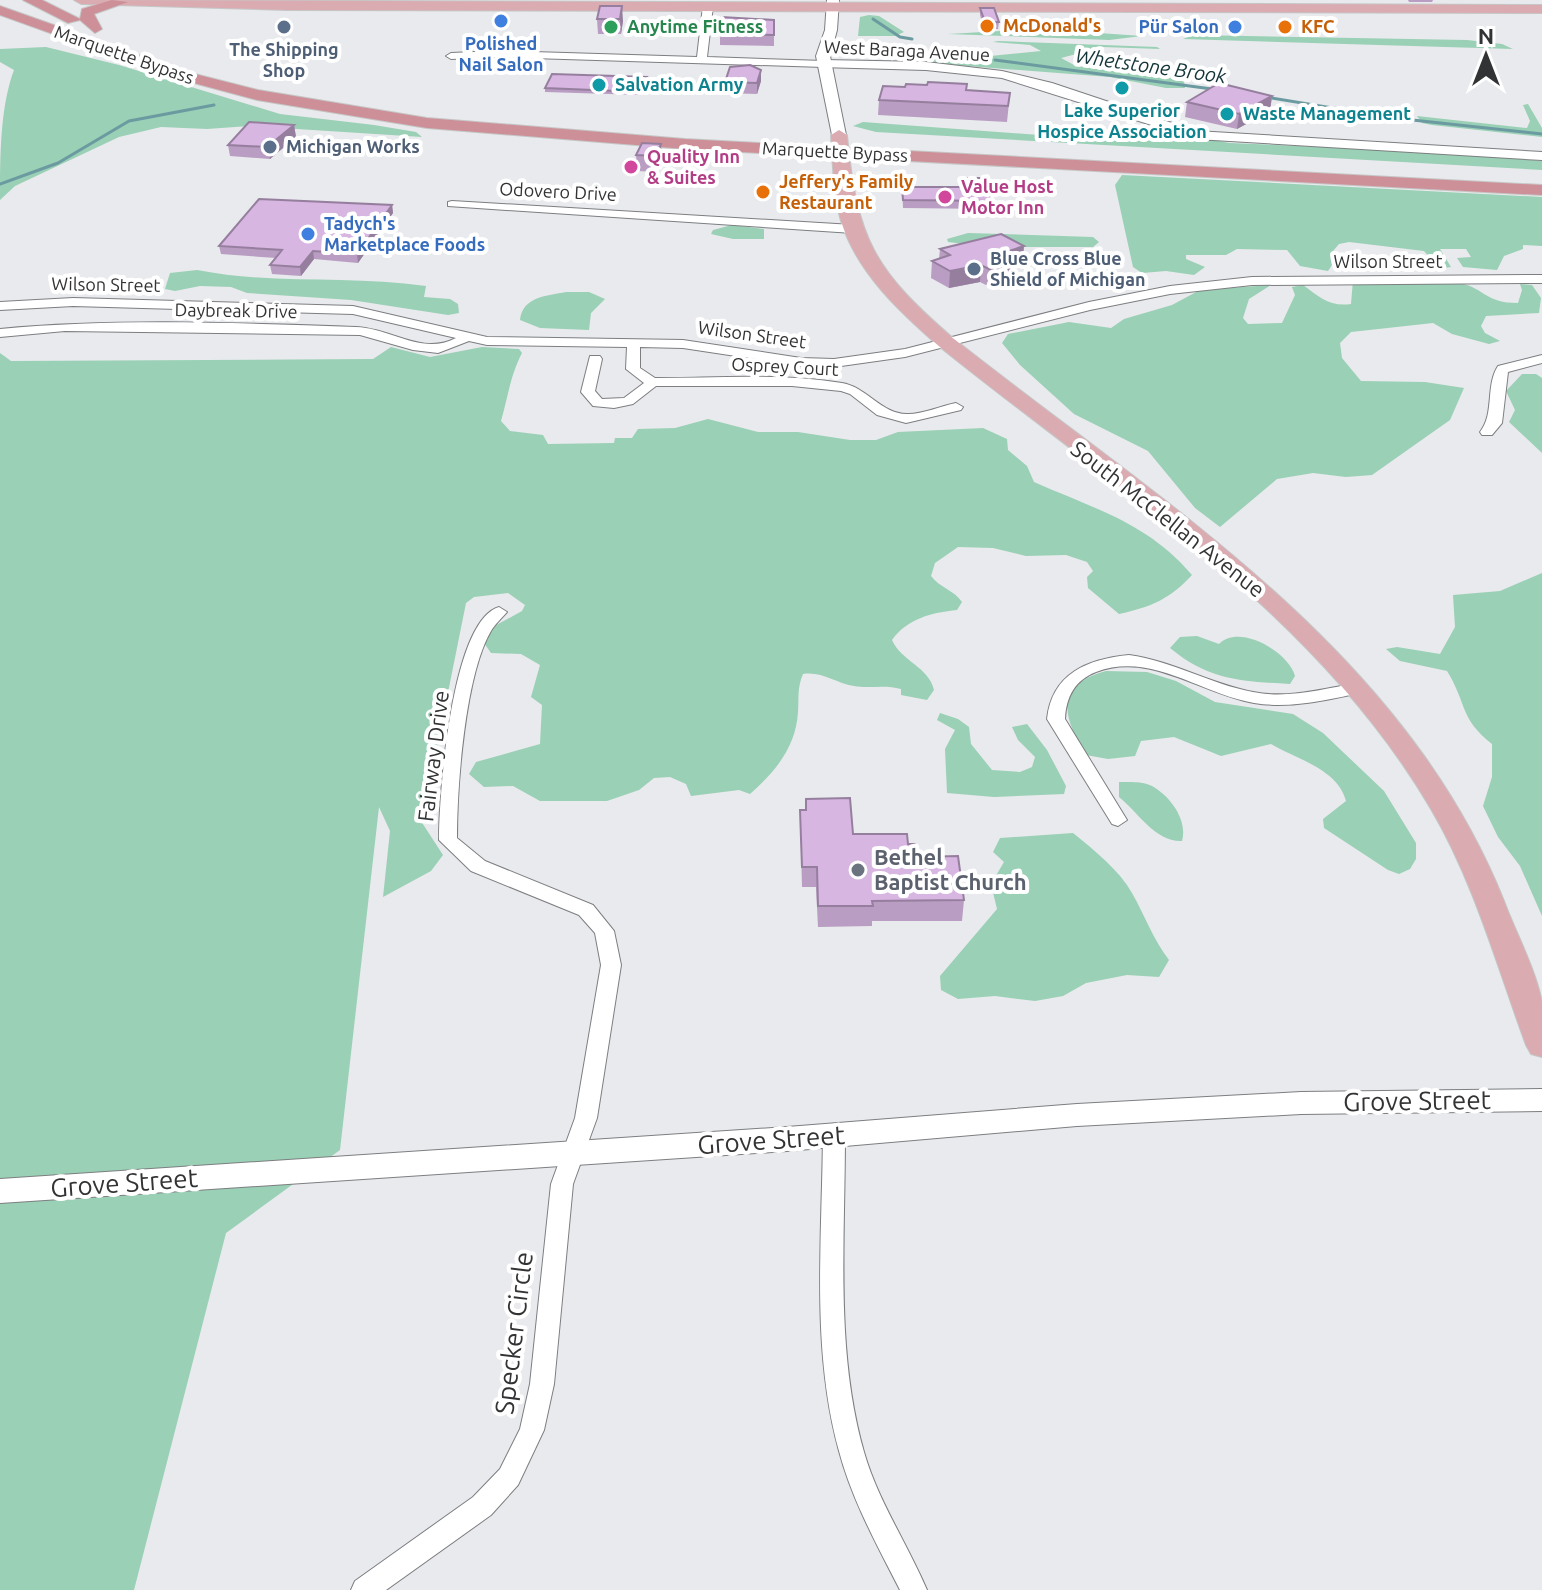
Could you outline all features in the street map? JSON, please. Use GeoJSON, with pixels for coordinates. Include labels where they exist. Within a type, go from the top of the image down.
{"type":"FeatureCollection","features":[{"type":"Feature","properties":{"kind":"highway","name":"Marquette Bypass"},"geometry":{"type":"LineString","coordinates":[[30,0],[95,29],[173,58],[293,88],[469,113],[1079,165],[1542,190]]}},
{"type":"Feature","properties":{"kind":"highway"},"geometry":{"type":"LineString","coordinates":[[95,29],[87,19],[87,12],[116,1]]}},
{"type":"Feature","properties":{"kind":"highway","name":"Marquette Bypass"},"geometry":{"type":"LineString","coordinates":[[0,10],[140,62],[257,95],[427,123],[593,138],[1102,150],[1542,175]]}},
{"type":"Feature","properties":{"kind":"highway"},"geometry":{"type":"LineString","coordinates":[[593,138],[591,134],[596,128],[627,125]]}},
{"type":"Feature","properties":{"kind":"highway"},"geometry":{"type":"LineString","coordinates":[[1079,165],[1106,160],[1108,155],[1102,150]]}},
{"type":"Feature","properties":{"kind":"main road"},"geometry":{"type":"LineString","coordinates":[[81,0],[199,4],[708,6],[833,3],[1318,4],[1542,9]]}},
{"type":"Feature","properties":{"kind":"main road"},"geometry":{"type":"LineString","coordinates":[[199,4],[229,0]]}},
{"type":"Feature","properties":{"kind":"main road"},"geometry":{"type":"LineString","coordinates":[[326,0],[398,4]]}},
{"type":"Feature","properties":{"kind":"main road","name":"South McClellan Avenue"},"geometry":{"type":"LineString","coordinates":[[833,3],[824,64],[853,229],[893,291],[947,342],[1275,604],[1357,688],[1414,762],[1475,868],[1542,1045]]}},
{"type":"Feature","properties":{"kind":"main road","name":"Grove Street"},"geometry":{"type":"LineString","coordinates":[[0,1191],[834,1136],[1077,1115],[1301,1103],[1542,1100]]}},
{"type":"Feature","properties":{"kind":"street"},"geometry":{"type":"LineString","coordinates":[[702,60],[708,6]]}},
{"type":"Feature","properties":{"kind":"street","name":"West Baraga Avenue"},"geometry":{"type":"LineString","coordinates":[[451,56],[497,54],[954,69],[1013,77],[1151,124],[1196,135],[1542,156]]}},
{"type":"Feature","properties":{"kind":"street","name":"Odovero Drive"},"geometry":{"type":"LineString","coordinates":[[452,204],[853,229]]}},
{"type":"Feature","properties":{"kind":"street","name":"Wilson Street"},"geometry":{"type":"LineString","coordinates":[[0,306],[73,302],[353,310],[465,338],[524,344],[634,343],[721,347],[801,362],[834,363],[863,361],[1156,293],[1252,281],[1542,279]]}},
{"type":"Feature","properties":{"kind":"street","name":"Daybreak Drive"},"geometry":{"type":"LineString","coordinates":[[0,333],[65,327],[360,331],[388,335],[431,351],[443,350],[465,338]]}},
{"type":"Feature","properties":{"kind":"street"},"geometry":{"type":"LineString","coordinates":[[595,359],[588,392],[598,403],[635,399],[652,382],[633,369],[634,343]]}},
{"type":"Feature","properties":{"kind":"street"},"geometry":{"type":"LineString","coordinates":[[1487,432],[1495,423],[1503,369],[1542,359]]}},
{"type":"Feature","properties":{"kind":"street","name":"Osprey Court"},"geometry":{"type":"LineString","coordinates":[[652,382],[792,382],[843,387],[855,391],[882,412],[906,419],[956,407]]}},
{"type":"Feature","properties":{"kind":"street","name":"Fairway Drive"},"geometry":{"type":"LineString","coordinates":[[499,612],[484,629],[470,663],[447,813],[448,840],[478,866],[586,910],[604,931],[611,965],[586,1118],[576,1153]]}},
{"type":"Feature","properties":{"kind":"street"},"geometry":{"type":"LineString","coordinates":[[1118,820],[1056,719],[1057,702],[1075,676],[1110,661],[1129,660],[1177,669],[1213,687],[1256,699],[1296,699],[1357,688]]}},
{"type":"Feature","properties":{"kind":"street"},"geometry":{"type":"LineString","coordinates":[[834,1136],[834,1343],[847,1436],[884,1531],[914,1590]]}},
{"type":"Feature","properties":{"kind":"street","name":"Specker Circle"},"geometry":{"type":"LineString","coordinates":[[364,1590],[482,1506],[509,1477],[532,1430],[542,1384],[562,1184],[576,1153]]}},
{"type":"Feature","properties":{"kind":"green space"},"geometry":{"type":"Polygon","coordinates":[[[879,16],[904,32],[895,36],[858,36],[860,17],[879,16]]]}},
{"type":"Feature","properties":{"kind":"green space"},"geometry":{"type":"Polygon","coordinates":[[[1035,29],[1043,35],[1066,36],[1069,31],[1142,36],[1109,40],[948,34],[1035,29]]]}},
{"type":"Feature","properties":{"kind":"green space"},"geometry":{"type":"Polygon","coordinates":[[[1194,35],[1467,40],[1502,44],[1513,49],[1183,39],[1194,35]]]}},
{"type":"Feature","properties":{"kind":"green space"},"geometry":{"type":"Polygon","coordinates":[[[993,42],[1157,47],[1160,49],[1103,47],[1061,58],[1076,66],[1175,78],[1184,82],[1185,88],[1166,88],[1110,77],[941,64],[910,56],[934,52],[970,58],[1041,51],[1030,45],[993,42]]]}},
{"type":"Feature","properties":{"kind":"green space"},"geometry":{"type":"Polygon","coordinates":[[[46,47],[119,65],[280,114],[374,125],[416,132],[422,137],[249,126],[207,129],[161,127],[119,137],[15,186],[0,200],[3,116],[14,70],[0,62],[0,49],[46,47]]]}},
{"type":"Feature","properties":{"kind":"green space"},"geometry":{"type":"Polygon","coordinates":[[[1528,104],[1542,128],[1542,137],[1432,125],[1422,123],[1417,116],[1527,128],[1530,121],[1523,105],[1528,104]]]}},
{"type":"Feature","properties":{"kind":"green space"},"geometry":{"type":"Polygon","coordinates":[[[863,122],[1120,141],[1195,137],[1230,143],[1462,153],[1542,161],[1542,170],[876,132],[853,126],[863,122]]]}},
{"type":"Feature","properties":{"kind":"green space"},"geometry":{"type":"Polygon","coordinates":[[[1122,175],[1542,197],[1542,246],[1523,245],[1523,249],[1504,256],[1497,270],[1463,267],[1457,258],[1471,257],[1466,249],[1440,249],[1451,267],[1431,270],[1424,265],[1433,261],[1424,251],[1349,242],[1339,244],[1333,251],[1336,259],[1328,271],[1300,266],[1287,250],[1237,249],[1226,255],[1186,255],[1186,259],[1205,267],[1194,275],[1166,271],[1142,273],[1133,267],[1115,185],[1122,175]]]}},
{"type":"Feature","properties":{"kind":"green space"},"geometry":{"type":"Polygon","coordinates":[[[732,225],[764,229],[764,239],[733,239],[711,234],[713,230],[732,225]]]}},
{"type":"Feature","properties":{"kind":"green space"},"geometry":{"type":"Polygon","coordinates":[[[968,233],[1093,237],[1099,242],[1093,247],[990,247],[948,242],[947,239],[968,233]]]}},
{"type":"Feature","properties":{"kind":"green space"},"geometry":{"type":"Polygon","coordinates":[[[197,270],[254,277],[426,286],[424,297],[450,299],[458,304],[459,313],[448,315],[351,300],[247,293],[231,287],[165,289],[170,273],[197,270]]]}},
{"type":"Feature","properties":{"kind":"green space"},"geometry":{"type":"Polygon","coordinates":[[[1353,280],[1447,281],[1469,286],[1499,301],[1518,303],[1522,290],[1520,284],[1532,285],[1541,298],[1539,313],[1486,316],[1481,326],[1485,333],[1500,341],[1489,344],[1452,334],[1433,323],[1351,332],[1340,343],[1342,358],[1361,381],[1425,382],[1464,388],[1450,420],[1372,475],[1346,477],[1313,473],[1277,479],[1220,527],[1195,508],[1148,451],[1074,414],[1020,365],[1002,343],[1008,334],[1069,322],[1111,328],[1124,319],[1172,305],[1200,290],[1271,285],[1249,299],[1243,318],[1248,324],[1282,323],[1295,295],[1292,287],[1303,285],[1320,297],[1344,305],[1351,304],[1353,280]]]}},
{"type":"Feature","properties":{"kind":"green space"},"geometry":{"type":"Polygon","coordinates":[[[566,292],[589,292],[605,299],[591,313],[589,330],[540,328],[520,320],[522,312],[531,302],[566,292]]]}},
{"type":"Feature","properties":{"kind":"green space"},"geometry":{"type":"Polygon","coordinates":[[[391,347],[430,357],[482,347],[519,349],[522,353],[501,421],[510,431],[543,435],[548,444],[614,443],[615,438],[632,438],[638,429],[675,428],[708,419],[758,432],[798,432],[850,440],[876,440],[898,432],[983,428],[1007,439],[1008,450],[1027,466],[1034,482],[1139,530],[1175,557],[1192,575],[1159,601],[1119,614],[1088,588],[1087,577],[1093,571],[1087,562],[1066,555],[1026,556],[993,548],[958,547],[935,563],[931,576],[962,602],[957,610],[921,618],[905,626],[892,640],[927,675],[934,690],[927,700],[901,695],[901,689],[854,686],[816,674],[803,674],[796,725],[789,748],[776,768],[750,794],[739,790],[691,796],[686,784],[670,777],[654,778],[639,790],[607,801],[540,801],[513,786],[484,787],[469,774],[476,762],[540,744],[542,705],[531,697],[540,665],[521,654],[491,653],[484,643],[489,629],[522,611],[525,605],[508,593],[474,597],[466,603],[431,777],[417,815],[443,855],[431,871],[383,897],[390,831],[379,807],[340,1150],[226,1233],[134,1590],[0,1590],[0,353],[11,361],[373,359],[391,347]]]}},
{"type":"Feature","properties":{"kind":"green space"},"geometry":{"type":"Polygon","coordinates":[[[1522,374],[1536,374],[1542,378],[1542,453],[1509,422],[1515,410],[1506,391],[1522,374]]]}},
{"type":"Feature","properties":{"kind":"green space"},"geometry":{"type":"Polygon","coordinates":[[[1542,573],[1542,916],[1520,866],[1498,837],[1483,806],[1492,777],[1492,744],[1469,718],[1447,671],[1400,661],[1386,649],[1397,647],[1440,654],[1455,627],[1453,595],[1500,591],[1542,573]]]}},
{"type":"Feature","properties":{"kind":"green space"},"geometry":{"type":"Polygon","coordinates":[[[1197,636],[1219,644],[1228,638],[1238,637],[1262,643],[1283,658],[1295,676],[1290,684],[1227,677],[1199,667],[1170,648],[1180,637],[1197,636]]]}},
{"type":"Feature","properties":{"kind":"green space"},"geometry":{"type":"Polygon","coordinates":[[[1106,671],[1147,672],[1176,681],[1215,702],[1293,714],[1323,733],[1384,791],[1416,843],[1416,859],[1410,869],[1399,874],[1388,870],[1324,828],[1323,819],[1346,801],[1342,790],[1315,766],[1271,744],[1221,756],[1174,737],[1141,741],[1135,756],[1108,759],[1086,755],[1068,716],[1070,694],[1089,677],[1106,671]]]}},
{"type":"Feature","properties":{"kind":"green space"},"geometry":{"type":"Polygon","coordinates":[[[940,713],[958,719],[969,727],[971,744],[992,770],[1020,772],[1032,767],[1035,757],[1018,740],[1012,727],[1027,724],[1047,750],[1066,786],[1064,794],[994,797],[947,793],[945,749],[955,730],[937,720],[940,713]]]}},
{"type":"Feature","properties":{"kind":"green space"},"geometry":{"type":"Polygon","coordinates":[[[1119,782],[1148,784],[1159,790],[1180,817],[1182,841],[1163,837],[1148,825],[1119,797],[1119,782]]]}},
{"type":"Feature","properties":{"kind":"green space"},"geometry":{"type":"Polygon","coordinates":[[[1073,833],[1113,868],[1132,893],[1169,960],[1159,977],[1127,975],[1086,983],[1063,996],[1035,1001],[995,996],[958,999],[941,990],[940,976],[997,909],[991,884],[1004,862],[993,852],[1000,838],[1073,833]]]}},
{"type":"Feature","properties":{"kind":"building"},"geometry":{"type":"Polygon","coordinates":[[[600,6],[622,6],[620,19],[597,19],[600,6]]]}},
{"type":"Feature","properties":{"kind":"building"},"geometry":{"type":"Polygon","coordinates":[[[980,8],[994,8],[999,22],[985,22],[980,8]]]}},
{"type":"Feature","properties":{"kind":"building"},"geometry":{"type":"Polygon","coordinates":[[[721,17],[774,20],[774,35],[720,34],[721,17]]]}},
{"type":"Feature","properties":{"kind":"building"},"geometry":{"type":"Polygon","coordinates":[[[750,65],[761,70],[757,83],[725,82],[730,67],[750,65]]]}},
{"type":"Feature","properties":{"kind":"building","name":"Salvation Army"},"geometry":{"type":"Polygon","coordinates":[[[552,74],[647,77],[641,92],[545,88],[552,74]]]}},
{"type":"Feature","properties":{"kind":"building"},"geometry":{"type":"Polygon","coordinates":[[[928,82],[967,84],[966,90],[1010,93],[1008,106],[879,100],[883,86],[905,87],[906,84],[927,85],[928,82]]]}},
{"type":"Feature","properties":{"kind":"building"},"geometry":{"type":"Polygon","coordinates":[[[1219,83],[1272,96],[1239,114],[1187,102],[1219,83]]]}},
{"type":"Feature","properties":{"kind":"building"},"geometry":{"type":"Polygon","coordinates":[[[249,122],[294,125],[267,147],[228,145],[249,122]]]}},
{"type":"Feature","properties":{"kind":"building"},"geometry":{"type":"Polygon","coordinates":[[[642,143],[661,144],[656,156],[636,155],[642,143]]]}},
{"type":"Feature","properties":{"kind":"building"},"geometry":{"type":"Polygon","coordinates":[[[960,178],[987,178],[990,201],[903,200],[902,187],[961,187],[960,178]]]}},
{"type":"Feature","properties":{"kind":"building","name":"Tadych's Marketplace Foods"},"geometry":{"type":"Polygon","coordinates":[[[259,199],[392,205],[357,254],[313,251],[300,267],[270,265],[282,250],[219,246],[259,199]]]}},
{"type":"Feature","properties":{"kind":"building"},"geometry":{"type":"Polygon","coordinates":[[[1001,234],[1024,246],[997,255],[1012,263],[991,270],[981,265],[950,271],[932,261],[950,255],[940,249],[1001,234]]]}},
{"type":"Feature","properties":{"kind":"building","name":"Bethel Baptist Church"},"geometry":{"type":"Polygon","coordinates":[[[850,798],[853,834],[907,834],[908,844],[915,844],[916,857],[958,856],[964,900],[872,901],[873,906],[818,906],[817,867],[802,867],[800,810],[806,810],[806,799],[850,798]]]}},
{"type":"Feature","properties":{"kind":"waterway","name":"Whetstone Brook"},"geometry":{"type":"LineString","coordinates":[[873,19],[900,37],[912,39]]}},
{"type":"Feature","properties":{"kind":"waterway","name":"Whetstone Brook"},"geometry":{"type":"LineString","coordinates":[[995,60],[1212,89]]}},
{"type":"Feature","properties":{"kind":"waterway","name":"Whetstone Brook"},"geometry":{"type":"LineString","coordinates":[[1266,97],[1394,118],[1542,134]]}},
{"type":"Feature","properties":{"kind":"waterway","name":"Whetstone Brook"},"geometry":{"type":"LineString","coordinates":[[0,184],[58,163],[129,121],[214,105]]}},
{"type":"Feature","properties":{"kind":"place","name":"Polished Nail Salon"},"geometry":{"type":"Point","coordinates":[501,21]}},
{"type":"Feature","properties":{"kind":"place","name":"McDonald's"},"geometry":{"type":"Point","coordinates":[987,26]}},
{"type":"Feature","properties":{"kind":"place","name":"The Shipping Shop"},"geometry":{"type":"Point","coordinates":[284,27]}},
{"type":"Feature","properties":{"kind":"place","name":"Anytime Fitness"},"geometry":{"type":"Point","coordinates":[611,27]}},
{"type":"Feature","properties":{"kind":"place","name":"Pür Salon"},"geometry":{"type":"Point","coordinates":[1235,27]}},
{"type":"Feature","properties":{"kind":"place","name":"KFC"},"geometry":{"type":"Point","coordinates":[1285,27]}},
{"type":"Feature","properties":{"kind":"place","name":"Salvation Army"},"geometry":{"type":"Point","coordinates":[599,85]}},
{"type":"Feature","properties":{"kind":"place","name":"Lake Superior Hospice Association"},"geometry":{"type":"Point","coordinates":[1122,88]}},
{"type":"Feature","properties":{"kind":"place","name":"Waste Management"},"geometry":{"type":"Point","coordinates":[1227,114]}},
{"type":"Feature","properties":{"kind":"place","name":"Michigan Works"},"geometry":{"type":"Point","coordinates":[270,147]}},
{"type":"Feature","properties":{"kind":"place","name":"Quality Inn & Suites"},"geometry":{"type":"Point","coordinates":[631,167]}},
{"type":"Feature","properties":{"kind":"place","name":"Jeffery's Family Restaurant"},"geometry":{"type":"Point","coordinates":[763,192]}},
{"type":"Feature","properties":{"kind":"place","name":"Value Host Motor Inn"},"geometry":{"type":"Point","coordinates":[945,197]}},
{"type":"Feature","properties":{"kind":"place","name":"Tadych's Marketplace Foods"},"geometry":{"type":"Point","coordinates":[308,234]}},
{"type":"Feature","properties":{"kind":"place","name":"Blue Cross Blue Shield of Michigan"},"geometry":{"type":"Point","coordinates":[974,269]}},
{"type":"Feature","properties":{"kind":"place","name":"Bethel Baptist Church"},"geometry":{"type":"Point","coordinates":[858,870]}}]}
